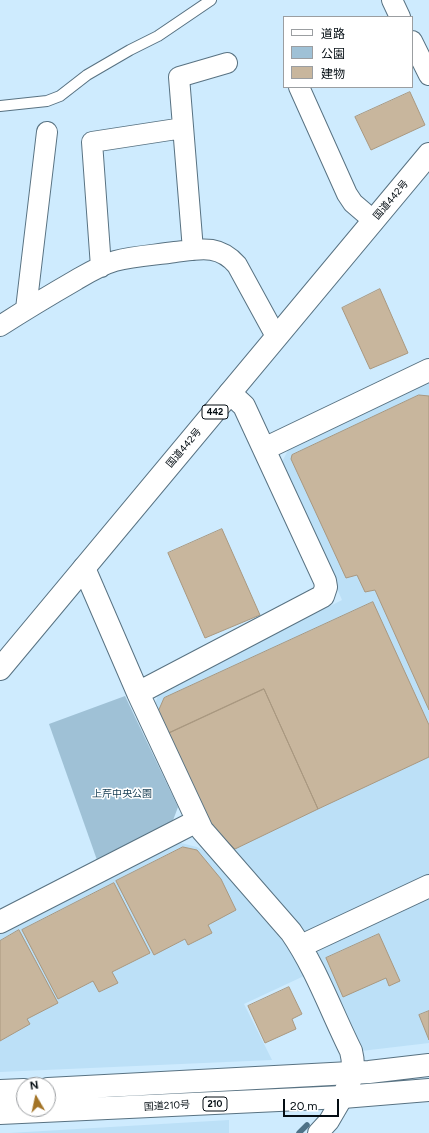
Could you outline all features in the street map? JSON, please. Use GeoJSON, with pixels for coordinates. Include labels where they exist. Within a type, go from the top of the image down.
{"type":"FeatureCollection","features":[{"type":"Feature","properties":{"kind":"main road","name":"国道442号"},"geometry":{"type":"LineString","coordinates":[[0,669],[429,154]]}},
{"type":"Feature","properties":{"kind":"main road"},"geometry":{"type":"LineString","coordinates":[[264,449],[429,370]]}},
{"type":"Feature","properties":{"kind":"main road"},"geometry":{"type":"LineString","coordinates":[[138,693],[323,596],[326,587],[325,580],[244,406],[230,393]]}},
{"type":"Feature","properties":{"kind":"main road"},"geometry":{"type":"LineString","coordinates":[[84,568],[138,693],[197,820],[208,838],[291,932],[301,946],[351,1051],[353,1059],[353,1073],[343,1097]]}},
{"type":"Feature","properties":{"kind":"main road"},"geometry":{"type":"LineString","coordinates":[[0,922],[197,820]]}},
{"type":"Feature","properties":{"kind":"main road"},"geometry":{"type":"LineString","coordinates":[[301,946],[429,886]]}},
{"type":"Feature","properties":{"kind":"main road"},"geometry":{"type":"LineString","coordinates":[[56,1089],[353,1073],[429,1065]]}},
{"type":"Feature","properties":{"kind":"main road"},"geometry":{"type":"LineString","coordinates":[[0,1091],[16,1090]]}},
{"type":"Feature","properties":{"kind":"main road","name":"国道210号"},"geometry":{"type":"LineString","coordinates":[[0,1113],[343,1097],[429,1090]]}},
{"type":"Feature","properties":{"kind":"street"},"geometry":{"type":"LineString","coordinates":[[392,0],[400,16]]}},
{"type":"Feature","properties":{"kind":"street"},"geometry":{"type":"LineString","coordinates":[[413,43],[429,75]]}},
{"type":"Feature","properties":{"kind":"street"},"geometry":{"type":"LineString","coordinates":[[193,250],[179,77],[227,62]]}},
{"type":"Feature","properties":{"kind":"street"},"geometry":{"type":"LineString","coordinates":[[299,88],[347,194],[354,203],[374,221]]}},
{"type":"Feature","properties":{"kind":"street"},"geometry":{"type":"LineString","coordinates":[[101,267],[92,142],[183,128]]}},
{"type":"Feature","properties":{"kind":"street"},"geometry":{"type":"LineString","coordinates":[[26,309],[47,132]]}},
{"type":"Feature","properties":{"kind":"street"},"geometry":{"type":"LineString","coordinates":[[0,326],[26,309],[101,267],[120,260],[210,249],[223,252],[237,265],[272,329],[278,336]]}},
{"type":"Feature","properties":{"kind":"street"},"geometry":{"type":"LineString","coordinates":[[318,1133],[329,1121],[343,1097]]}},
{"type":"Feature","properties":{"kind":"lane"},"geometry":{"type":"LineString","coordinates":[[0,106],[46,101],[60,96],[93,72],[130,50],[164,33],[211,0]]}},
{"type":"Feature","properties":{"kind":"shaded area"},"geometry":{"type":"Polygon","coordinates":[[[429,381],[429,1043],[361,1051],[208,824],[153,709],[159,693],[342,600],[282,462],[289,448],[429,381]]]}},
{"type":"Feature","properties":{"kind":"shaded area"},"geometry":{"type":"Polygon","coordinates":[[[177,842],[197,847],[206,852],[292,952],[304,976],[244,1004],[272,1060],[0,1072],[0,932],[177,842]]]}},
{"type":"Feature","properties":{"kind":"shaded area"},"geometry":{"type":"Polygon","coordinates":[[[229,1120],[229,1133],[9,1133],[229,1120]]]}},
{"type":"Feature","properties":{"kind":"green space","name":"上芹中央公園"},"geometry":{"type":"Polygon","coordinates":[[[125,696],[178,807],[172,823],[97,860],[49,724],[125,696]]]}},
{"type":"Feature","properties":{"kind":"building"},"geometry":{"type":"Polygon","coordinates":[[[410,92],[425,125],[371,150],[355,117],[410,92]]]}},
{"type":"Feature","properties":{"kind":"building"},"geometry":{"type":"Polygon","coordinates":[[[380,289],[408,353],[370,369],[342,308],[380,289]]]}},
{"type":"Feature","properties":{"kind":"building"},"geometry":{"type":"Polygon","coordinates":[[[419,395],[429,396],[429,710],[375,590],[365,592],[357,575],[346,578],[291,459],[292,455],[419,395]]]}},
{"type":"Feature","properties":{"kind":"building"},"geometry":{"type":"Polygon","coordinates":[[[222,529],[260,615],[205,638],[168,553],[222,529]]]}},
{"type":"Feature","properties":{"kind":"building"},"geometry":{"type":"Polygon","coordinates":[[[373,602],[429,725],[429,757],[318,809],[264,689],[167,734],[157,714],[164,698],[373,602]]]}},
{"type":"Feature","properties":{"kind":"building"},"geometry":{"type":"Polygon","coordinates":[[[264,689],[318,809],[235,849],[213,827],[167,734],[264,689]]]}},
{"type":"Feature","properties":{"kind":"building"},"geometry":{"type":"Polygon","coordinates":[[[183,847],[197,850],[221,879],[236,910],[208,925],[212,933],[188,945],[185,939],[154,955],[116,881],[183,847]]]}},
{"type":"Feature","properties":{"kind":"building"},"geometry":{"type":"Polygon","coordinates":[[[114,883],[150,953],[112,972],[118,983],[99,992],[93,981],[58,999],[22,930],[114,883]]]}},
{"type":"Feature","properties":{"kind":"building"},"geometry":{"type":"Polygon","coordinates":[[[19,930],[58,1003],[27,1019],[30,1024],[0,1041],[0,941],[19,930]]]}},
{"type":"Feature","properties":{"kind":"building"},"geometry":{"type":"Polygon","coordinates":[[[379,934],[400,981],[389,986],[386,978],[343,997],[326,958],[379,934]]]}},
{"type":"Feature","properties":{"kind":"building"},"geometry":{"type":"Polygon","coordinates":[[[289,987],[302,1014],[292,1019],[296,1029],[265,1043],[248,1006],[289,987]]]}},
{"type":"Feature","properties":{"kind":"building"},"geometry":{"type":"Polygon","coordinates":[[[429,1011],[429,1040],[419,1015],[429,1011]]]}},
{"type":"Feature","properties":{"kind":"waterway"},"geometry":{"type":"LineString","coordinates":[[299,1133],[307,1125]]}}]}
